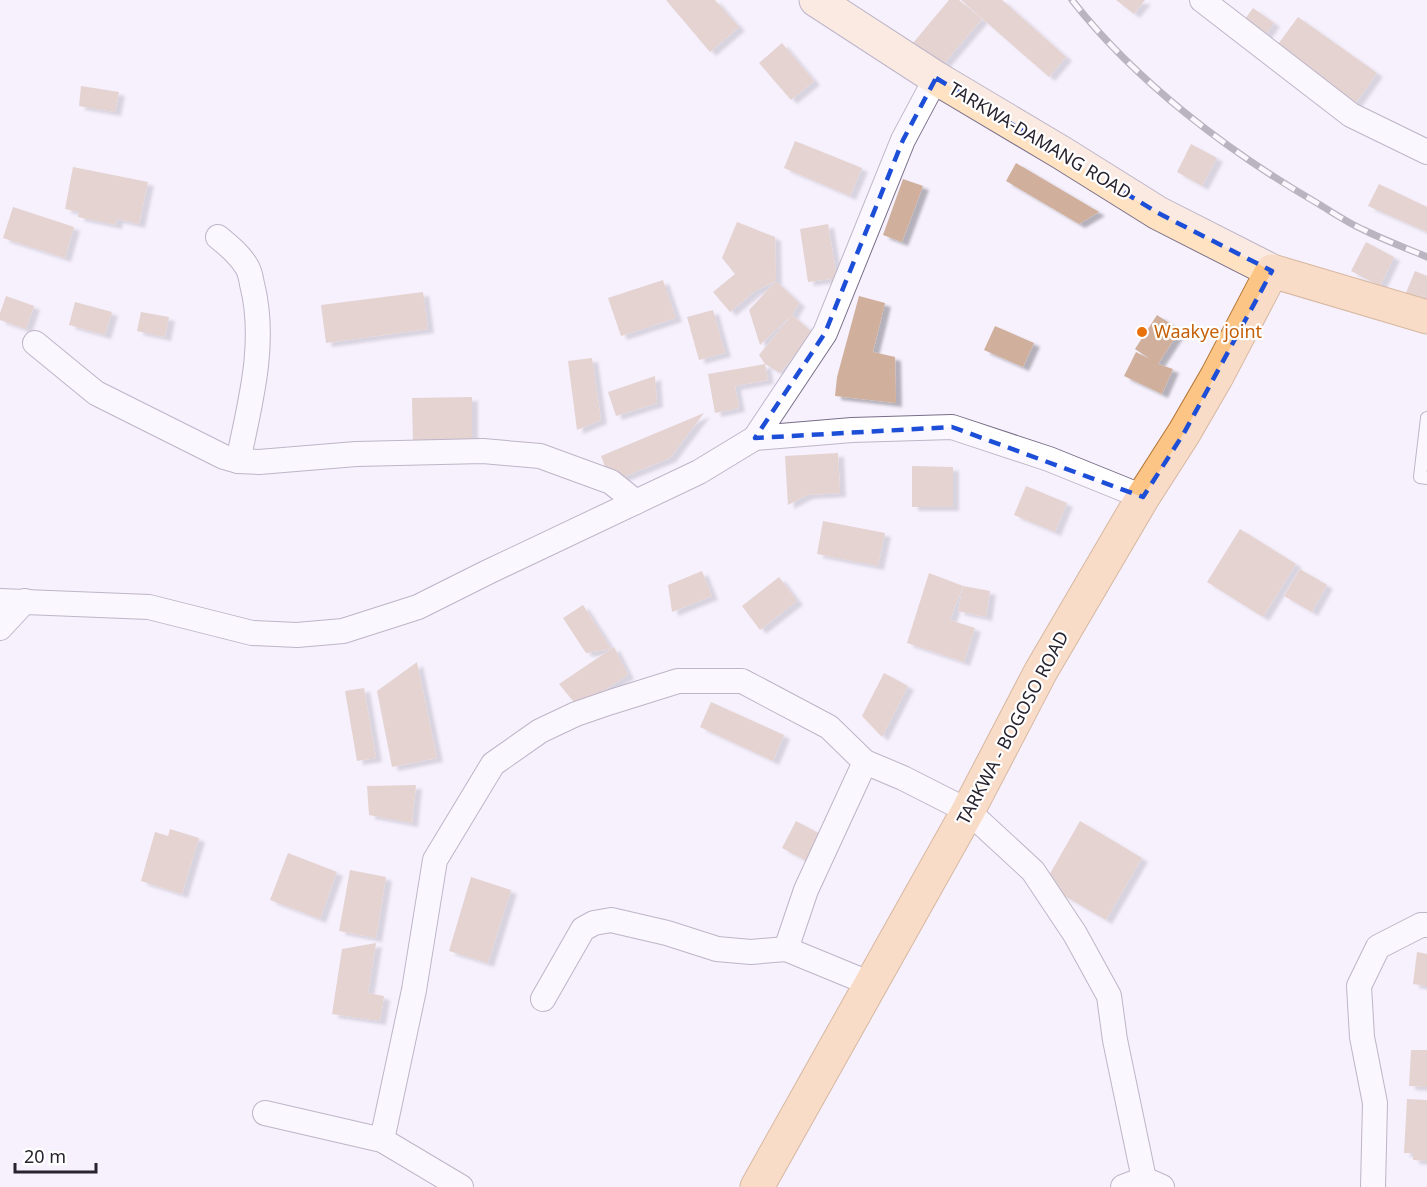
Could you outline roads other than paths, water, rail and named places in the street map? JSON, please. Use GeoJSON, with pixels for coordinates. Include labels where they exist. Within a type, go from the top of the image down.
{"type":"FeatureCollection","features":[{"type":"Feature","properties":{"kind":"main road","name":"TARKWA-DAMANG ROAD"},"geometry":{"type":"LineString","coordinates":[[816,0],[936,78],[1158,213],[1272,271]]}},
{"type":"Feature","properties":{"kind":"main road"},"geometry":{"type":"LineString","coordinates":[[1272,271],[1427,317]]}},
{"type":"Feature","properties":{"kind":"main road","name":"TARKWA - BOGOSO ROAD"},"geometry":{"type":"LineString","coordinates":[[757,1187],[968,811],[1041,671],[1211,385],[1272,271]]}},
{"type":"Feature","properties":{"kind":"street"},"geometry":{"type":"LineString","coordinates":[[1202,0],[1351,115],[1427,152]]}},
{"type":"Feature","properties":{"kind":"street"},"geometry":{"type":"LineString","coordinates":[[0,601],[148,607],[252,633],[297,635],[343,631],[418,607],[699,472],[755,438],[825,333],[903,140],[936,78]]}},
{"type":"Feature","properties":{"kind":"street"},"geometry":{"type":"LineString","coordinates":[[218,237],[235,251],[249,268],[257,301],[259,328],[253,386],[238,461]]}},
{"type":"Feature","properties":{"kind":"street"},"geometry":{"type":"LineString","coordinates":[[35,343],[96,393],[224,457],[238,461],[260,462],[356,454],[472,452],[540,456],[612,482],[636,502]]}},
{"type":"Feature","properties":{"kind":"street"},"geometry":{"type":"LineString","coordinates":[[755,438],[852,430],[952,427],[1049,459],[1143,497]]}},
{"type":"Feature","properties":{"kind":"street"},"geometry":{"type":"LineString","coordinates":[[0,628],[24,601]]}},
{"type":"Feature","properties":{"kind":"street"},"geometry":{"type":"LineString","coordinates":[[382,1140],[414,990],[435,860],[493,764],[540,731],[576,714],[678,681],[742,681],[829,727],[866,762],[968,811],[1033,871],[1075,934],[1109,996],[1115,1040],[1143,1184]]}},
{"type":"Feature","properties":{"kind":"street"},"geometry":{"type":"LineString","coordinates":[[786,949],[806,890],[866,762]]}},
{"type":"Feature","properties":{"kind":"street"},"geometry":{"type":"LineString","coordinates":[[543,999],[583,929],[594,923],[611,920],[667,933],[717,949],[751,952],[786,949],[871,984]]}},
{"type":"Feature","properties":{"kind":"street"},"geometry":{"type":"LineString","coordinates":[[1373,1187],[1375,1103],[1362,1037],[1359,986],[1378,947],[1421,925],[1427,925]]}},
{"type":"Feature","properties":{"kind":"street"},"geometry":{"type":"LineString","coordinates":[[265,1113],[382,1140],[461,1187]]}},
{"type":"Feature","properties":{"kind":"lane"},"geometry":{"type":"LineString","coordinates":[[1427,418],[1420,477],[1427,478]]}},
{"type":"Feature","properties":{"kind":"railway"},"geometry":{"type":"LineString","coordinates":[[1072,0],[1124,59],[1217,138],[1346,221],[1427,257]]}},
{"type":"Feature","properties":{"kind":"place","name":"Waakye joint"},"geometry":{"type":"Point","coordinates":[1142,332]}}]}
